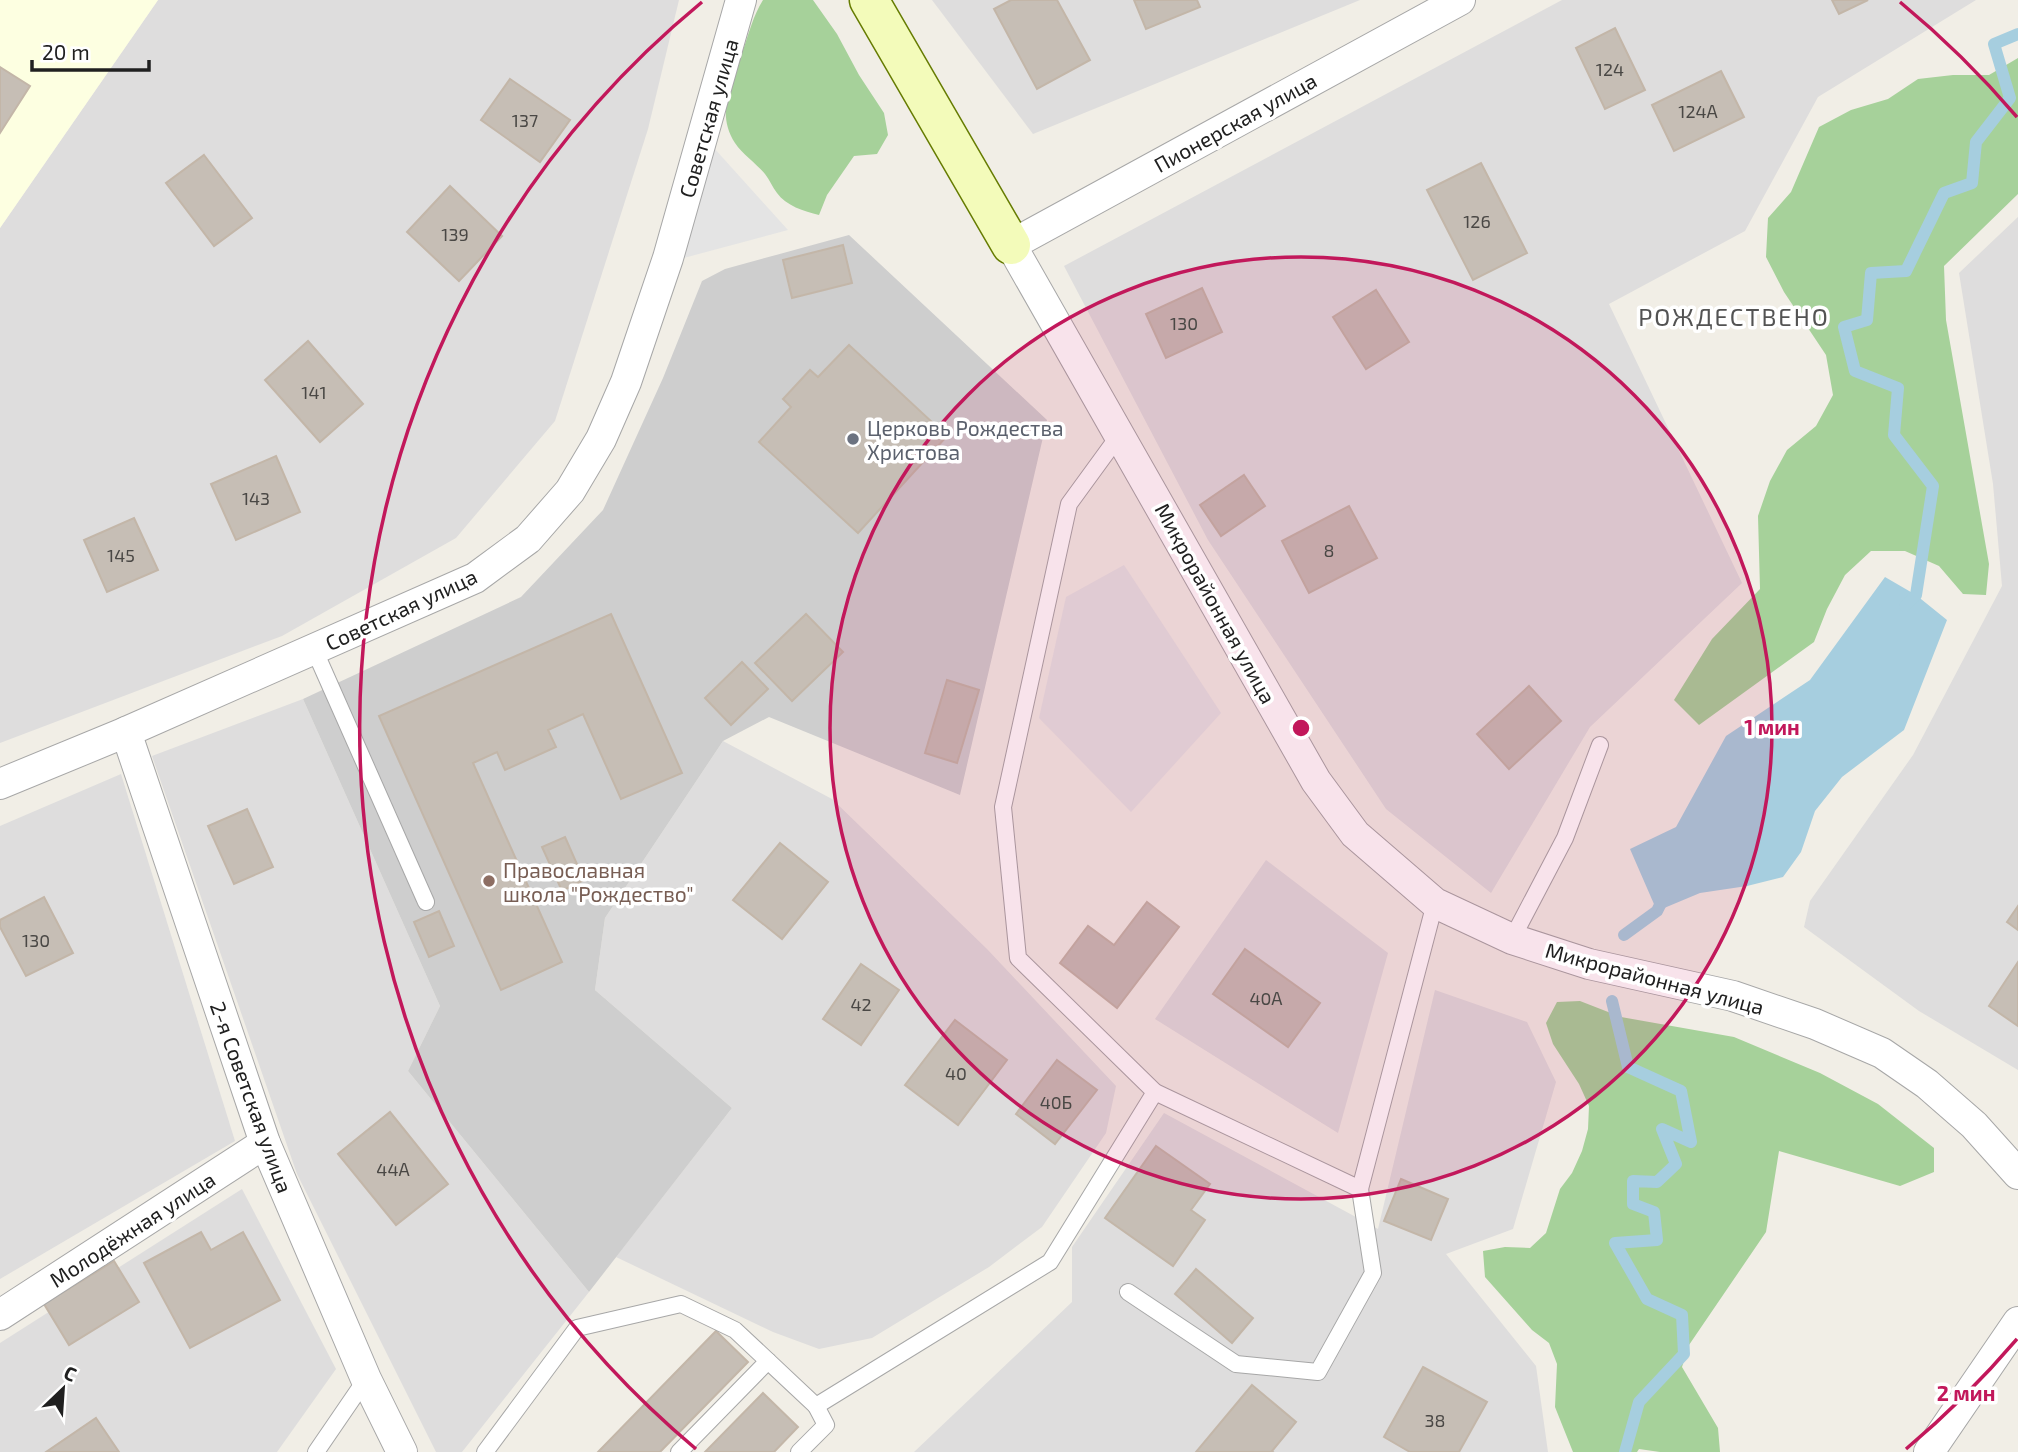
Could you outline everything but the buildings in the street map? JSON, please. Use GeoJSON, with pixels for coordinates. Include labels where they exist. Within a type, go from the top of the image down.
{"type":"FeatureCollection","features":[{"type":"Feature","properties":{"kind":"street","name":"Советская улица"},"geometry":{"type":"LineString","coordinates":[[0,784],[475,578],[528,539],[570,491],[601,439],[630,370],[668,258],[741,0]]}},
{"type":"Feature","properties":{"kind":"street","name":"Микрорайонная улица"},"geometry":{"type":"LineString","coordinates":[[869,0],[1120,434],[1316,781],[1355,834],[1435,903],[1512,939],[1589,964],[1733,996],[1815,1024],[1882,1053],[1927,1084],[1974,1125],[2018,1174]]}},
{"type":"Feature","properties":{"kind":"street","name":"Пионерская улица"},"geometry":{"type":"LineString","coordinates":[[1011,245],[1460,0]]}},
{"type":"Feature","properties":{"kind":"street","name":"2-я Советская улица"},"geometry":{"type":"LineString","coordinates":[[125,732],[265,1143],[366,1379],[402,1452]]}},
{"type":"Feature","properties":{"kind":"street","name":"Молодёжная улица"},"geometry":{"type":"LineString","coordinates":[[0,1315],[265,1143]]}},
{"type":"Feature","properties":{"kind":"street"},"geometry":{"type":"LineString","coordinates":[[1929,1452],[2018,1322]]}},
{"type":"Feature","properties":{"kind":"lane"},"geometry":{"type":"LineString","coordinates":[[1120,434],[1069,504],[1003,807],[1018,958],[1155,1092],[1360,1189]]}},
{"type":"Feature","properties":{"kind":"lane"},"geometry":{"type":"LineString","coordinates":[[314,649],[426,902]]}},
{"type":"Feature","properties":{"kind":"lane"},"geometry":{"type":"LineString","coordinates":[[1512,939],[1565,838],[1600,745]]}},
{"type":"Feature","properties":{"kind":"lane"},"geometry":{"type":"LineString","coordinates":[[1128,1292],[1236,1364],[1318,1372],[1373,1273],[1360,1189],[1435,903]]}},
{"type":"Feature","properties":{"kind":"lane"},"geometry":{"type":"LineString","coordinates":[[816,1406],[1050,1262],[1155,1092]]}},
{"type":"Feature","properties":{"kind":"lane"},"geometry":{"type":"LineString","coordinates":[[485,1452],[577,1328],[681,1304],[735,1330],[816,1406],[826,1425],[799,1452]]}},
{"type":"Feature","properties":{"kind":"lane"},"geometry":{"type":"LineString","coordinates":[[679,1452],[768,1361]]}},
{"type":"Feature","properties":{"kind":"lane"},"geometry":{"type":"LineString","coordinates":[[316,1452],[366,1379]]}},
{"type":"Feature","properties":{"kind":"shaded area"},"geometry":{"type":"Polygon","coordinates":[[[0,0],[158,0],[0,228],[0,0]]]}},
{"type":"Feature","properties":{"kind":"shaded area"},"geometry":{"type":"Polygon","coordinates":[[[158,0],[679,0],[648,129],[555,421],[456,538],[282,636],[0,743],[0,228],[158,0]]]}},
{"type":"Feature","properties":{"kind":"shaded area"},"geometry":{"type":"Polygon","coordinates":[[[932,0],[1360,0],[1033,134],[932,0]]]}},
{"type":"Feature","properties":{"kind":"shaded area"},"geometry":{"type":"Polygon","coordinates":[[[1562,0],[1976,0],[1818,97],[1745,231],[1609,304],[1742,583],[1590,727],[1491,893],[1386,809],[1208,540],[1064,266],[1562,0]]]}},
{"type":"Feature","properties":{"kind":"shaded area"},"geometry":{"type":"Polygon","coordinates":[[[714,148],[788,230],[680,259],[714,148]]]}},
{"type":"Feature","properties":{"kind":"shaded area"},"geometry":{"type":"Polygon","coordinates":[[[2018,217],[2018,1070],[1919,1011],[1804,927],[1810,901],[1913,755],[2002,586],[1993,484],[1959,273],[2018,217]]]}},
{"type":"Feature","properties":{"kind":"shaded area"},"geometry":{"type":"Polygon","coordinates":[[[849,235],[1047,420],[960,795],[769,717],[723,741],[605,918],[595,990],[732,1108],[589,1292],[408,1071],[440,1006],[303,699],[521,597],[603,510],[663,378],[702,281],[725,269],[849,235]]]}},
{"type":"Feature","properties":{"kind":"shaded area"},"geometry":{"type":"Polygon","coordinates":[[[1124,565],[1221,713],[1131,812],[1039,718],[1066,597],[1124,565]]]}},
{"type":"Feature","properties":{"kind":"shaded area"},"geometry":{"type":"Polygon","coordinates":[[[303,699],[440,1006],[408,1071],[589,1292],[462,1452],[436,1452],[297,1174],[152,756],[303,699]]]}},
{"type":"Feature","properties":{"kind":"shaded area"},"geometry":{"type":"Polygon","coordinates":[[[723,741],[832,799],[987,949],[1116,1086],[1106,1133],[1042,1227],[989,1267],[872,1338],[819,1349],[773,1332],[616,1257],[732,1108],[595,990],[605,918],[723,741]]]}},
{"type":"Feature","properties":{"kind":"shaded area"},"geometry":{"type":"Polygon","coordinates":[[[121,774],[235,1141],[0,1279],[0,826],[121,774]]]}},
{"type":"Feature","properties":{"kind":"shaded area"},"geometry":{"type":"Polygon","coordinates":[[[1266,860],[1388,953],[1338,1133],[1155,1019],[1266,860]]]}},
{"type":"Feature","properties":{"kind":"shaded area"},"geometry":{"type":"Polygon","coordinates":[[[1435,990],[1527,1022],[1556,1082],[1513,1229],[1446,1254],[1536,1366],[1548,1452],[914,1452],[1072,1302],[1072,1247],[1164,1113],[1378,1229],[1435,990]]]}},
{"type":"Feature","properties":{"kind":"shaded area"},"geometry":{"type":"Polygon","coordinates":[[[242,1189],[336,1369],[277,1452],[0,1452],[0,1343],[242,1189]]]}},
{"type":"Feature","properties":{"kind":"green space"},"geometry":{"type":"Polygon","coordinates":[[[763,0],[813,0],[837,34],[884,113],[888,135],[877,154],[854,156],[827,195],[819,215],[781,198],[765,174],[738,147],[729,132],[726,108],[730,84],[763,0]]]}},
{"type":"Feature","properties":{"kind":"green space"},"geometry":{"type":"Polygon","coordinates":[[[2018,58],[2018,194],[1944,266],[1946,320],[1989,564],[1986,595],[1963,594],[1939,566],[1905,551],[1871,551],[1845,575],[1814,642],[1699,725],[1674,700],[1712,639],[1760,589],[1758,516],[1770,481],[1787,450],[1816,426],[1833,395],[1826,355],[1784,292],[1766,257],[1768,218],[1791,192],[1819,127],[1851,110],[1888,99],[1918,79],[1989,75],[2018,58]]]}},
{"type":"Feature","properties":{"kind":"green space"},"geometry":{"type":"Polygon","coordinates":[[[1580,1001],[1621,1017],[1734,1037],[1820,1073],[1878,1104],[1934,1148],[1934,1172],[1900,1186],[1779,1151],[1766,1232],[1689,1345],[1682,1367],[1718,1428],[1720,1452],[1660,1452],[1639,1449],[1637,1452],[1573,1452],[1555,1407],[1557,1364],[1549,1343],[1532,1330],[1485,1277],[1483,1251],[1505,1247],[1530,1248],[1546,1233],[1560,1189],[1572,1173],[1582,1151],[1588,1129],[1589,1106],[1579,1084],[1553,1044],[1546,1023],[1557,1002],[1580,1001]]]}},
{"type":"Feature","properties":{"kind":"water"},"geometry":{"type":"Polygon","coordinates":[[[1885,577],[1916,595],[1947,620],[1904,730],[1842,777],[1815,811],[1801,852],[1783,877],[1700,893],[1657,911],[1630,849],[1676,827],[1726,736],[1810,680],[1885,577]]]}},
{"type":"Feature","properties":{"kind":"waterway"},"geometry":{"type":"LineString","coordinates":[[1905,606],[1916,595],[1933,486],[1894,435],[1898,388],[1855,371],[1844,327],[1867,320],[1871,273],[1906,271],[1944,193],[1972,183],[1976,142],[2010,98],[1994,44],[2018,34]]}},
{"type":"Feature","properties":{"kind":"waterway"},"geometry":{"type":"LineString","coordinates":[[1624,935],[1657,911],[1664,897]]}},
{"type":"Feature","properties":{"kind":"waterway"},"geometry":{"type":"LineString","coordinates":[[1612,1001],[1628,1067],[1681,1091],[1691,1142],[1662,1129],[1676,1164],[1657,1182],[1633,1181],[1633,1204],[1654,1212],[1657,1240],[1615,1243],[1647,1299],[1682,1315],[1684,1354],[1639,1402],[1625,1452]]}},
{"type":"Feature","properties":{"kind":"place","name":"Церковь Рождества Христова"},"geometry":{"type":"Point","coordinates":[853,439]}},
{"type":"Feature","properties":{"kind":"place","name":"Православная школа \"Рождество\""},"geometry":{"type":"Point","coordinates":[489,881]}},
{"type":"Feature","properties":{"kind":"district","name":"РОЖДЕСТВЕНО"},"geometry":{"type":"Point","coordinates":[1734,316]}}]}
